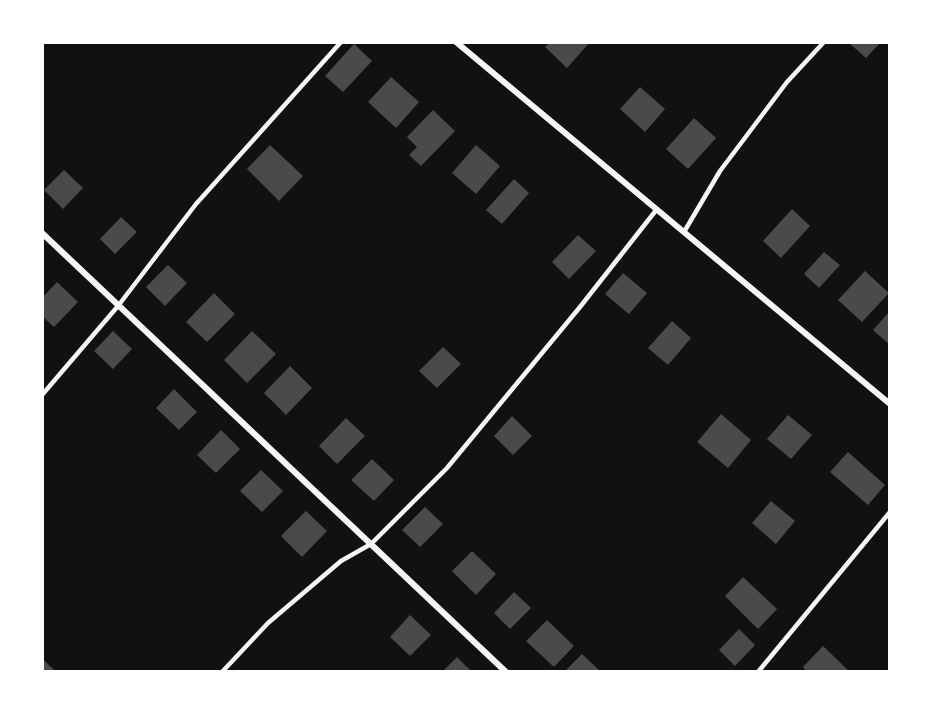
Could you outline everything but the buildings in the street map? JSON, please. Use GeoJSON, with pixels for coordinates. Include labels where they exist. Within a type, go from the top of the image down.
{"type":"FeatureCollection","features":[{"type":"Feature","properties":{"kind":"street"},"geometry":{"type":"LineString","coordinates":[[456,42],[890,404]]}},
{"type":"Feature","properties":{"kind":"street"},"geometry":{"type":"LineString","coordinates":[[42,233],[506,672]]}},
{"type":"Feature","properties":{"kind":"lane"},"geometry":{"type":"LineString","coordinates":[[42,395],[118,306],[196,204],[341,42]]}},
{"type":"Feature","properties":{"kind":"lane"},"geometry":{"type":"LineString","coordinates":[[684,232],[720,171],[787,82],[824,42]]}},
{"type":"Feature","properties":{"kind":"lane"},"geometry":{"type":"LineString","coordinates":[[222,672],[276,615],[341,561],[371,544],[447,468],[580,307],[657,209]]}},
{"type":"Feature","properties":{"kind":"lane"},"geometry":{"type":"LineString","coordinates":[[758,672],[890,512]]}}]}
